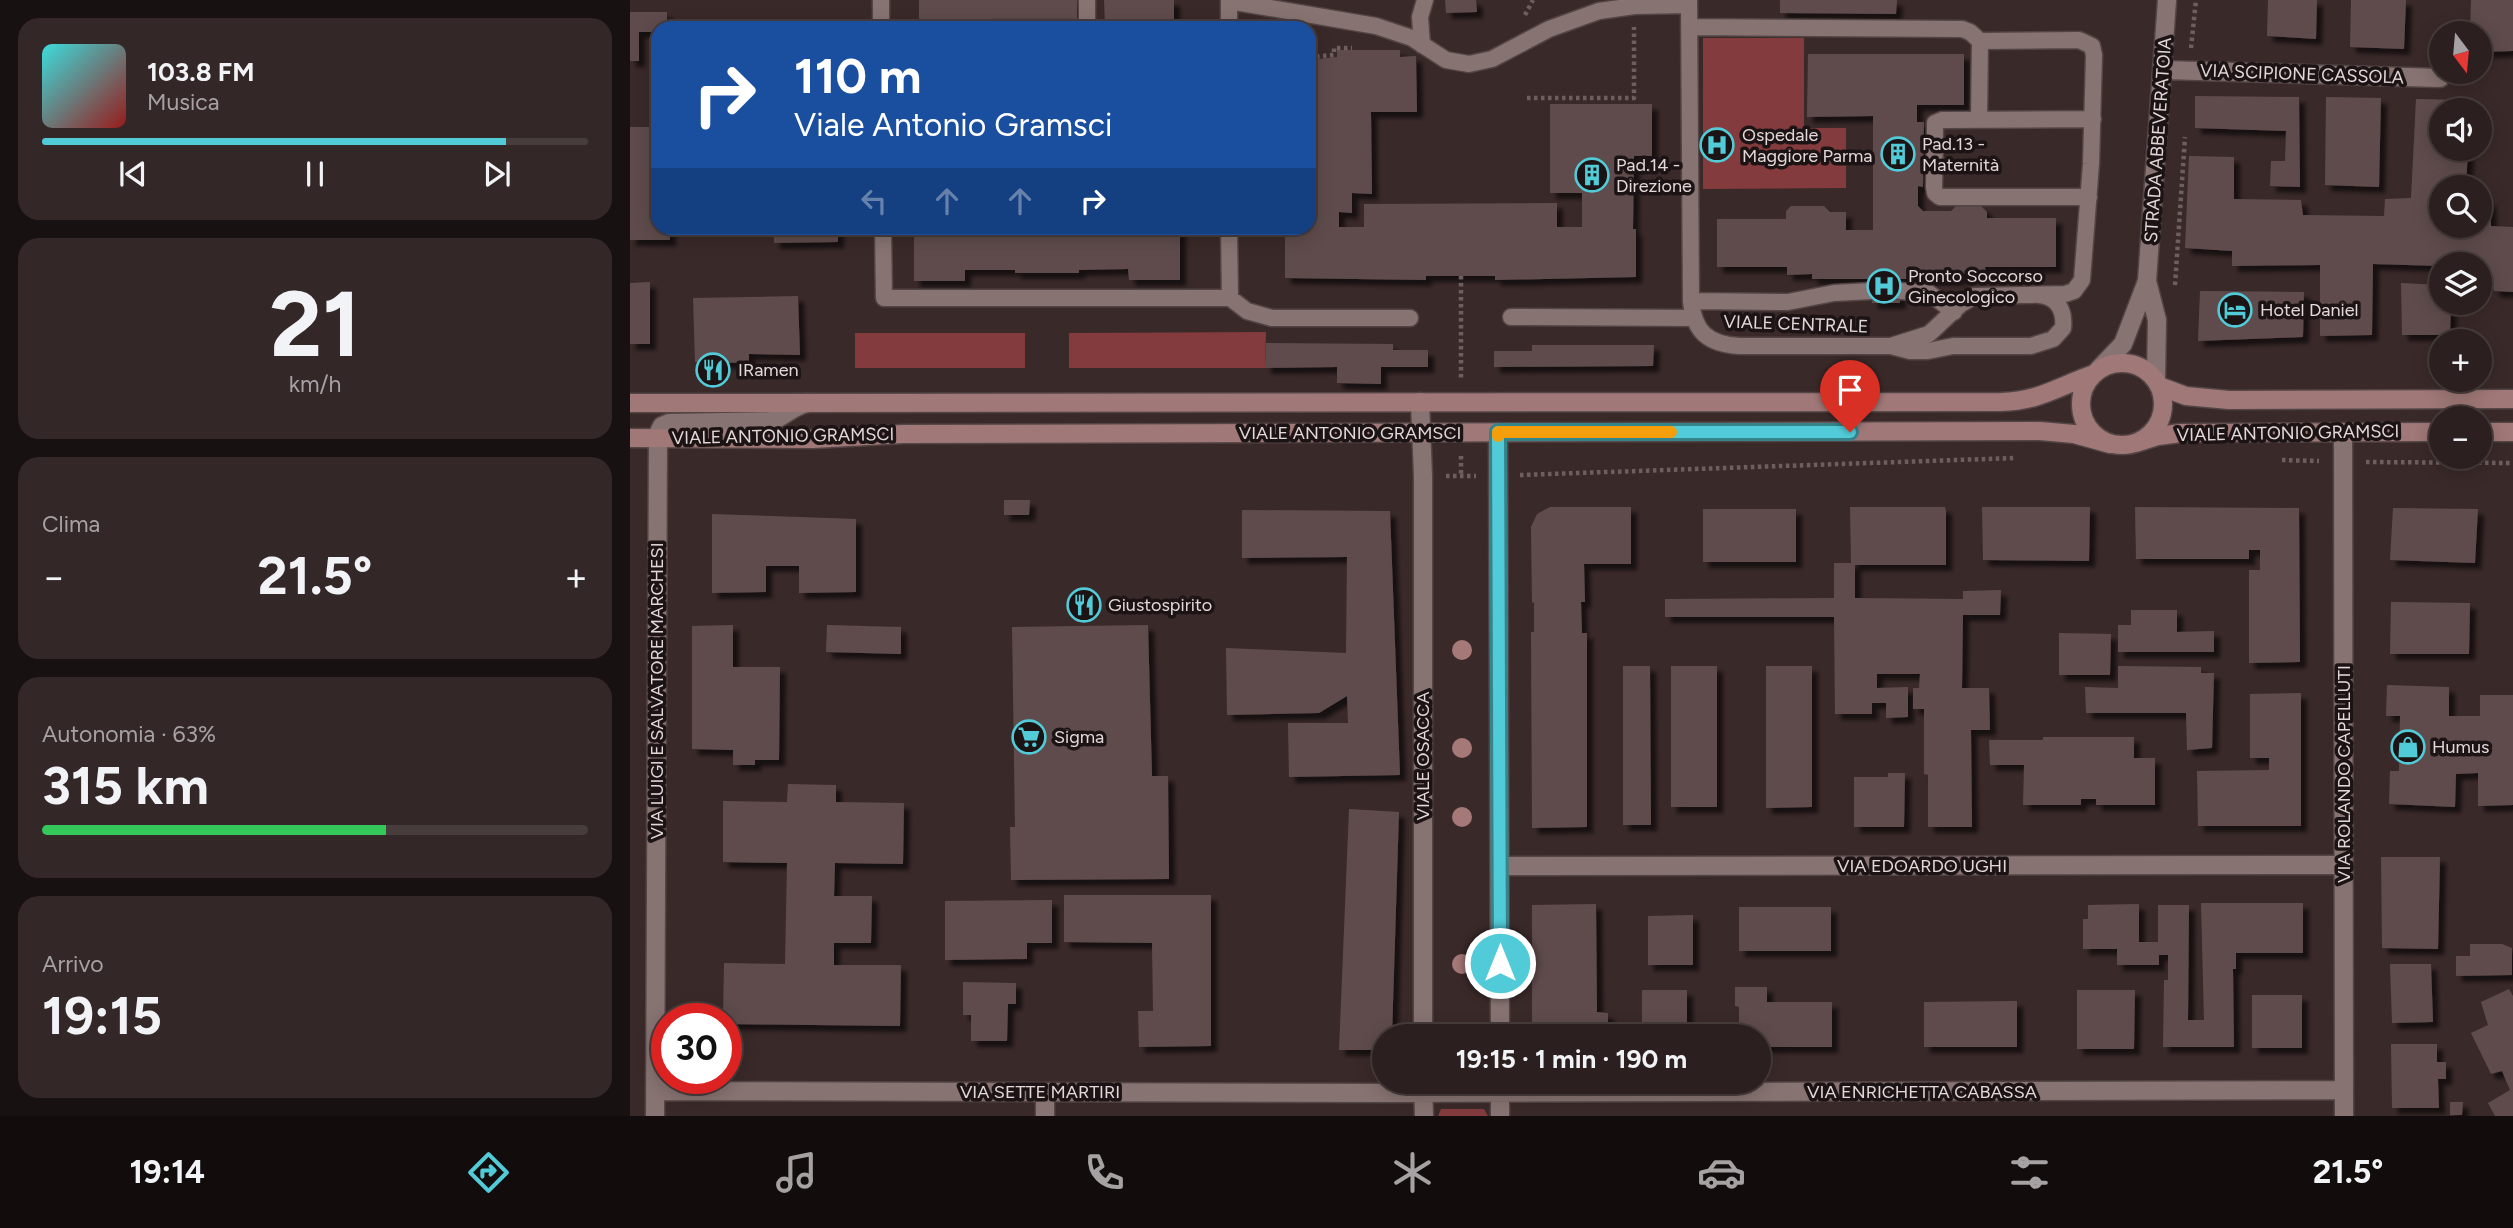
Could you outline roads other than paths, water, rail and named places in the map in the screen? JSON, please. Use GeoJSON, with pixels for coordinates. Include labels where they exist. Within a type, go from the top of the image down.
{"type":"FeatureCollection","features":[{"type":"Feature","properties":{"kind":"main road","name":"VIALE ANTONIO GRAMSCI"},"geometry":{"type":"LineString","coordinates":[[630,403],[2011,402],[2049,393],[2115,363],[2133,364],[2157,383],[2186,396],[2229,400],[2513,400]]}},
{"type":"Feature","properties":{"kind":"main road"},"geometry":{"type":"LineString","coordinates":[[2096,372],[2083,389],[2081,415],[2089,430],[2110,444]]}},
{"type":"Feature","properties":{"kind":"main road","name":"VIALE ANTONIO GRAMSCI"},"geometry":{"type":"LineString","coordinates":[[2136,443],[2150,434],[2160,420],[2164,403],[2157,383]]}},
{"type":"Feature","properties":{"kind":"main road","name":"VIALE ANTONIO GRAMSCI"},"geometry":{"type":"LineString","coordinates":[[630,438],[813,439],[903,433],[2040,431],[2074,434],[2118,446],[2181,433],[2429,432]]}},
{"type":"Feature","properties":{"kind":"main road"},"geometry":{"type":"LineString","coordinates":[[2492,432],[2513,432]]}},
{"type":"Feature","properties":{"kind":"street","name":"STRADA ABBEVERATOIA"},"geometry":{"type":"LineString","coordinates":[[2096,372],[2118,350],[2126,337],[2147,281],[2167,0]]}},
{"type":"Feature","properties":{"kind":"street","name":"VIA SCIPIONE CASSOLA"},"geometry":{"type":"LineString","coordinates":[[2163,70],[2429,78]]}},
{"type":"Feature","properties":{"kind":"street","name":"STRADA ABBEVERATOIA"},"geometry":{"type":"LineString","coordinates":[[2147,281],[2157,320],[2157,383]]}},
{"type":"Feature","properties":{"kind":"street"},"geometry":{"type":"LineString","coordinates":[[658,438],[659,430],[665,424],[771,421],[798,405],[815,402]]}},
{"type":"Feature","properties":{"kind":"street","name":"VIALE OSACCA"},"geometry":{"type":"LineString","coordinates":[[1420,402],[1423,476],[1423,1024]]}},
{"type":"Feature","properties":{"kind":"street"},"geometry":{"type":"LineString","coordinates":[[1498,432],[1500,1024]]}},
{"type":"Feature","properties":{"kind":"street","name":"VIA ROLANDO CAPELLUTI"},"geometry":{"type":"LineString","coordinates":[[2343,432],[2344,1116]]}},
{"type":"Feature","properties":{"kind":"street","name":"VIA LUIGI E SALVATORE MARCHESI"},"geometry":{"type":"LineString","coordinates":[[656,1003],[658,438]]}},
{"type":"Feature","properties":{"kind":"street","name":"VIA EDOARDO UGHI"},"geometry":{"type":"LineString","coordinates":[[1500,866],[2344,865]]}},
{"type":"Feature","properties":{"kind":"street","name":"VIA SETTE MARTIRI"},"geometry":{"type":"LineString","coordinates":[[742,1091],[1045,1092],[1372,1088]]}},
{"type":"Feature","properties":{"kind":"street","name":"VIA ENRICHETTA CABASSA"},"geometry":{"type":"LineString","coordinates":[[1771,1088],[2344,1090]]}},
{"type":"Feature","properties":{"kind":"street"},"geometry":{"type":"LineString","coordinates":[[1045,1092],[1045,1116]]}},
{"type":"Feature","properties":{"kind":"street","name":"VIA LUIGI E SALVATORE MARCHESI"},"geometry":{"type":"LineString","coordinates":[[655,1116],[656,1094]]}},
{"type":"Feature","properties":{"kind":"street"},"geometry":{"type":"LineString","coordinates":[[1423,1094],[1423,1116]]}},
{"type":"Feature","properties":{"kind":"street"},"geometry":{"type":"LineString","coordinates":[[1500,1094],[1500,1116]]}},
{"type":"Feature","properties":{"kind":"lane"},"geometry":{"type":"LineString","coordinates":[[881,0],[881,21]]}},
{"type":"Feature","properties":{"kind":"lane"},"geometry":{"type":"LineString","coordinates":[[1087,0],[1087,21]]}},
{"type":"Feature","properties":{"kind":"lane"},"geometry":{"type":"LineString","coordinates":[[1422,45],[1420,18],[1426,0]]}},
{"type":"Feature","properties":{"kind":"lane"},"geometry":{"type":"LineString","coordinates":[[1229,21],[1229,1],[1362,23],[1401,34],[1453,63],[1477,64],[1574,19],[1610,9],[1689,2],[1693,317],[1511,317]]}},
{"type":"Feature","properties":{"kind":"lane"},"geometry":{"type":"LineString","coordinates":[[1689,27],[1962,29],[1980,41],[2079,40],[2087,42],[2094,52],[2089,197],[2081,285],[2065,294],[1980,295],[1965,301],[1929,334],[1891,346]]}},
{"type":"Feature","properties":{"kind":"lane"},"geometry":{"type":"LineString","coordinates":[[1979,120],[1980,41]]}},
{"type":"Feature","properties":{"kind":"lane"},"geometry":{"type":"LineString","coordinates":[[2089,197],[1942,198],[1937,195],[1934,187],[1935,123],[1942,120],[2093,119]]}},
{"type":"Feature","properties":{"kind":"lane"},"geometry":{"type":"LineString","coordinates":[[883,235],[884,298],[1230,298],[1247,311],[1272,318],[1410,318]]}},
{"type":"Feature","properties":{"kind":"lane"},"geometry":{"type":"LineString","coordinates":[[1230,235],[1230,298]]}},
{"type":"Feature","properties":{"kind":"lane"},"geometry":{"type":"LineString","coordinates":[[1691,301],[1788,302],[1834,293],[1872,291]]}},
{"type":"Feature","properties":{"kind":"lane"},"geometry":{"type":"LineString","coordinates":[[1900,291],[1929,293],[1954,312]]}},
{"type":"Feature","properties":{"kind":"lane"},"geometry":{"type":"LineString","coordinates":[[1891,346],[1910,351],[1928,351],[1953,346],[2027,346],[2045,343],[2061,331],[2064,316],[2054,300],[2038,295]]}},
{"type":"Feature","properties":{"kind":"lane","name":"VIALE CENTRALE"},"geometry":{"type":"LineString","coordinates":[[1693,317],[1703,334],[1714,342],[1727,345],[1891,346]]}},
{"type":"Feature","properties":{"kind":"place","name":"Ospedale Maggiore Parma"},"geometry":{"type":"Point","coordinates":[1717,145]}},
{"type":"Feature","properties":{"kind":"place","name":"Pad.13 - Maternità"},"geometry":{"type":"Point","coordinates":[1898,154]}},
{"type":"Feature","properties":{"kind":"place","name":"Pad.14 - Direzione"},"geometry":{"type":"Point","coordinates":[1592,175]}},
{"type":"Feature","properties":{"kind":"place","name":"Pronto Soccorso Ginecologico"},"geometry":{"type":"Point","coordinates":[1884,286]}},
{"type":"Feature","properties":{"kind":"place","name":"Hotel Daniel"},"geometry":{"type":"Point","coordinates":[2235,310]}},
{"type":"Feature","properties":{"kind":"place","name":"IRamen"},"geometry":{"type":"Point","coordinates":[713,370]}},
{"type":"Feature","properties":{"kind":"place","name":"Giustospirito"},"geometry":{"type":"Point","coordinates":[1084,605]}},
{"type":"Feature","properties":{"kind":"place","name":"Sigma"},"geometry":{"type":"Point","coordinates":[1029,737]}},
{"type":"Feature","properties":{"kind":"place","name":"Humus"},"geometry":{"type":"Point","coordinates":[2408,747]}}]}
